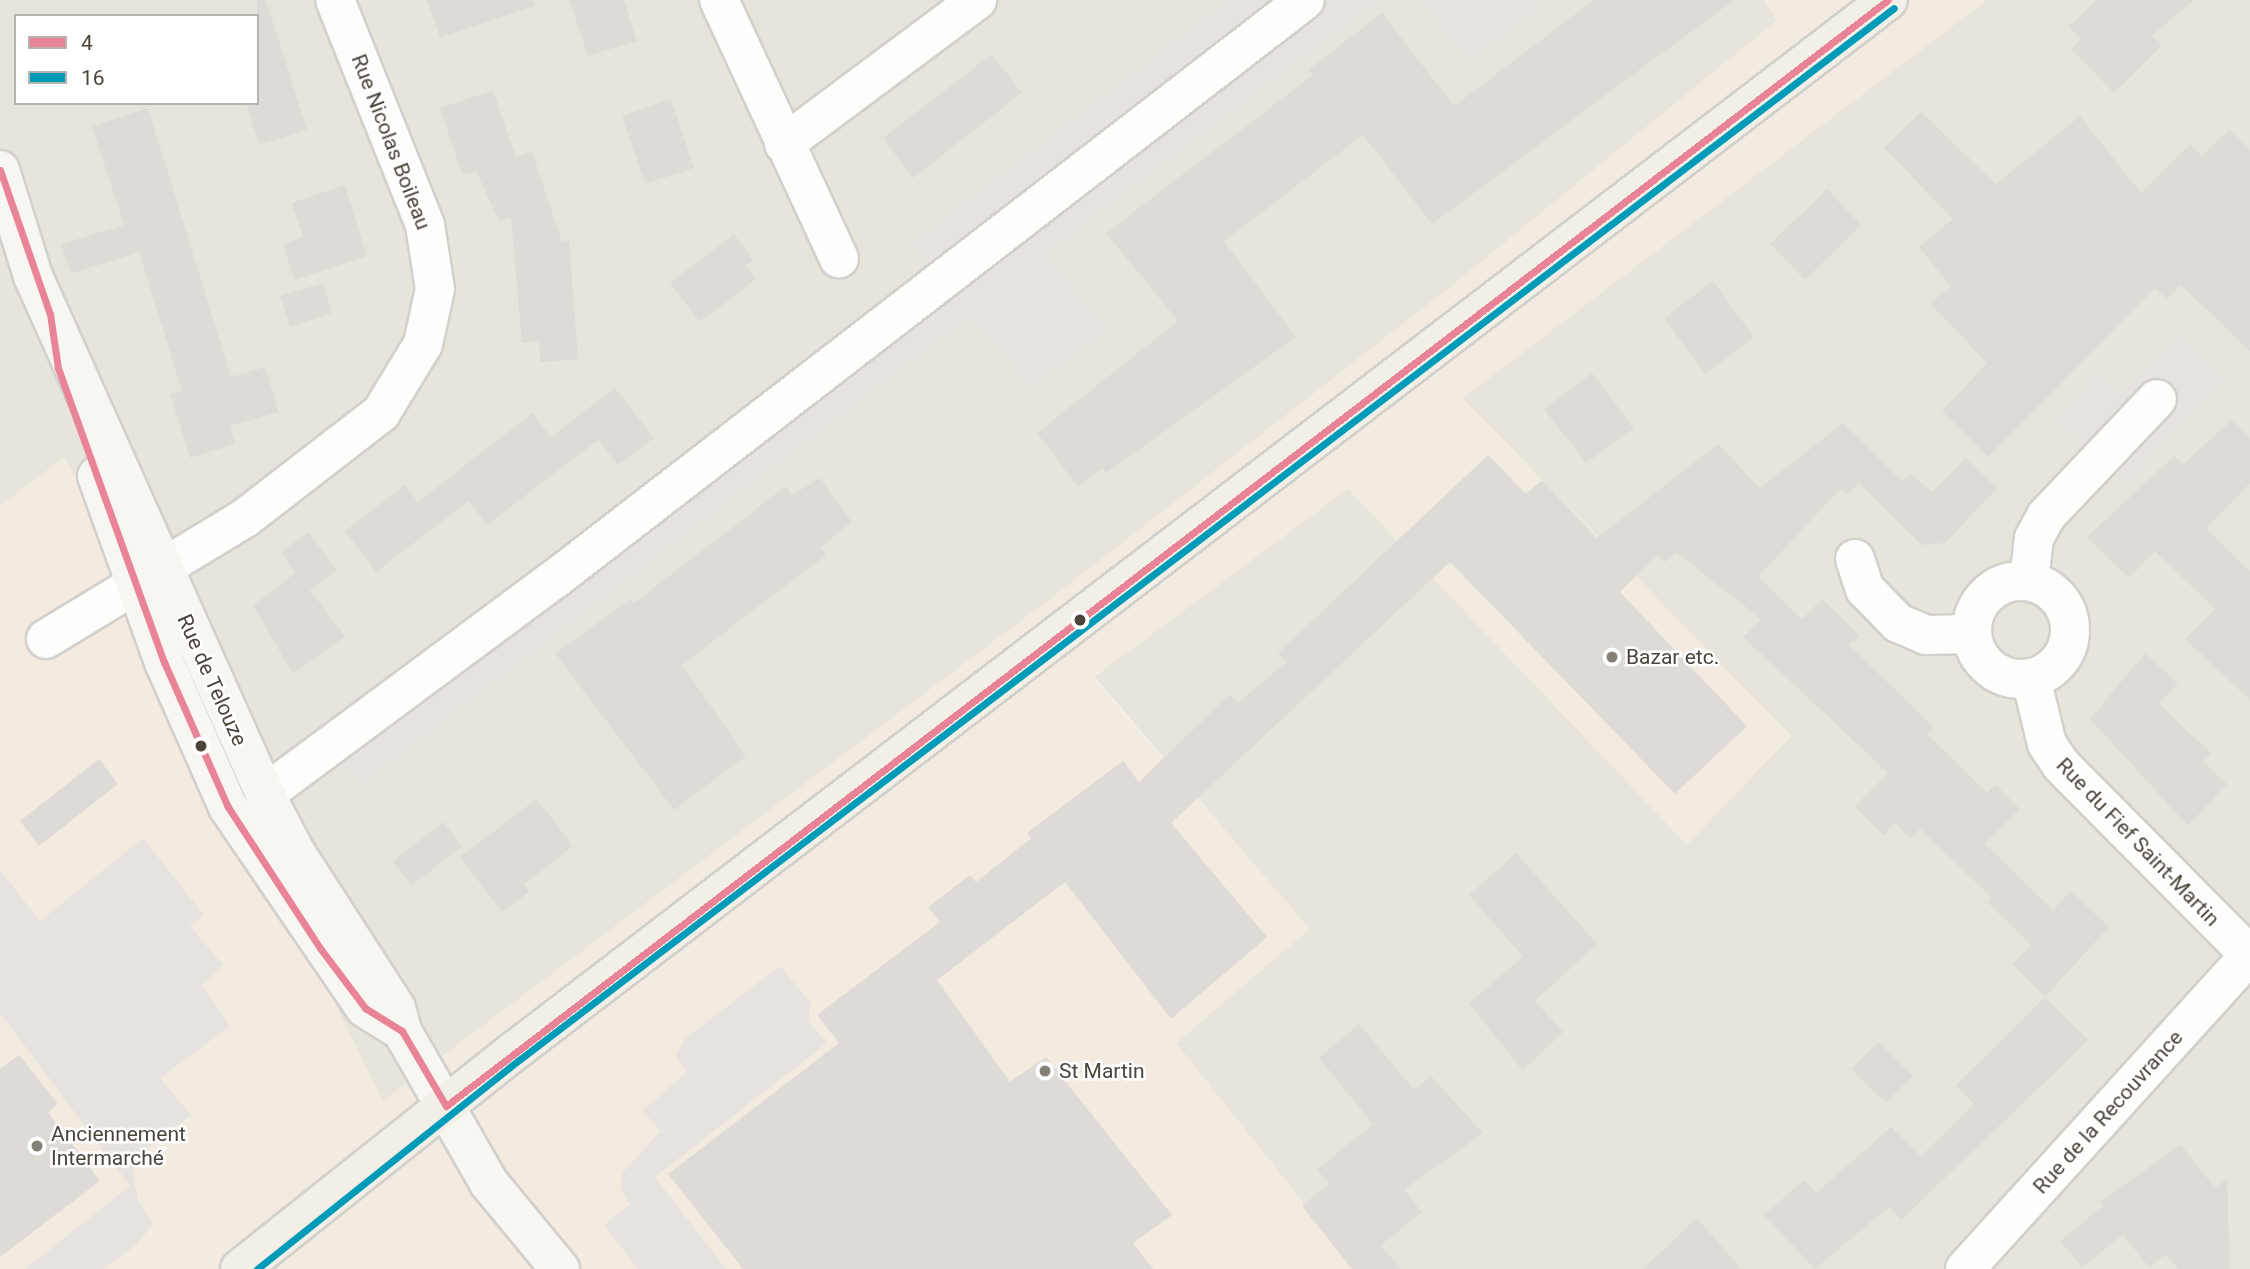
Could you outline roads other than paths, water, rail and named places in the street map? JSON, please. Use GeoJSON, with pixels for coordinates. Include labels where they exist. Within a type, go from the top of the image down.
{"type":"FeatureCollection","features":[{"type":"Feature","properties":{"kind":"main road"},"geometry":{"type":"LineString","coordinates":[[240,1269],[446,1106],[1888,0]]}},
{"type":"Feature","properties":{"kind":"street","name":"Rue Nicolas Boileau"},"geometry":{"type":"LineString","coordinates":[[46,639],[161,566],[245,518],[381,413],[407,377],[432,318],[434,268],[425,225],[335,0]]}},
{"type":"Feature","properties":{"kind":"street"},"geometry":{"type":"LineString","coordinates":[[719,0],[839,258]]}},
{"type":"Feature","properties":{"kind":"street"},"geometry":{"type":"LineString","coordinates":[[784,144],[977,0]]}},
{"type":"Feature","properties":{"kind":"street"},"geometry":{"type":"LineString","coordinates":[[265,794],[555,579],[1305,0]]}},
{"type":"Feature","properties":{"kind":"street","name":"Rue de Telouze"},"geometry":{"type":"LineString","coordinates":[[0,170],[50,314],[58,368],[161,566],[265,794],[302,864],[396,1007],[402,1031],[489,1184],[560,1269]]}},
{"type":"Feature","properties":{"kind":"street"},"geometry":{"type":"LineString","coordinates":[[2029,581],[2034,538],[2046,516],[2157,399]]}},
{"type":"Feature","properties":{"kind":"street"},"geometry":{"type":"LineString","coordinates":[[1855,559],[1865,589],[1898,623],[1926,635],[1972,635]]}},
{"type":"Feature","properties":{"kind":"street","name":"Rue de Telouze"},"geometry":{"type":"LineString","coordinates":[[161,566],[228,807],[365,1009],[402,1031]]}},
{"type":"Feature","properties":{"kind":"street"},"geometry":{"type":"LineString","coordinates":[[2029,581],[2065,606],[2071,636],[2057,663],[2031,678],[2014,679],[1985,664],[1972,635],[1987,594],[2029,581]]}},
{"type":"Feature","properties":{"kind":"street","name":"Rue du Fief Saint-Martin"},"geometry":{"type":"LineString","coordinates":[[2031,678],[2047,744],[2061,765],[2250,955]]}},
{"type":"Feature","properties":{"kind":"street","name":"Rue de la Recouvrance"},"geometry":{"type":"LineString","coordinates":[[1965,1269],[2250,955]]}},
{"type":"Feature","properties":{"kind":"place","name":"Bazar etc."},"geometry":{"type":"Point","coordinates":[1612,657]}},
{"type":"Feature","properties":{"kind":"place","name":"St Martin"},"geometry":{"type":"Point","coordinates":[1045,1071]}},
{"type":"Feature","properties":{"kind":"place","name":"Anciennement Intermarché"},"geometry":{"type":"Point","coordinates":[37,1146]}}]}
